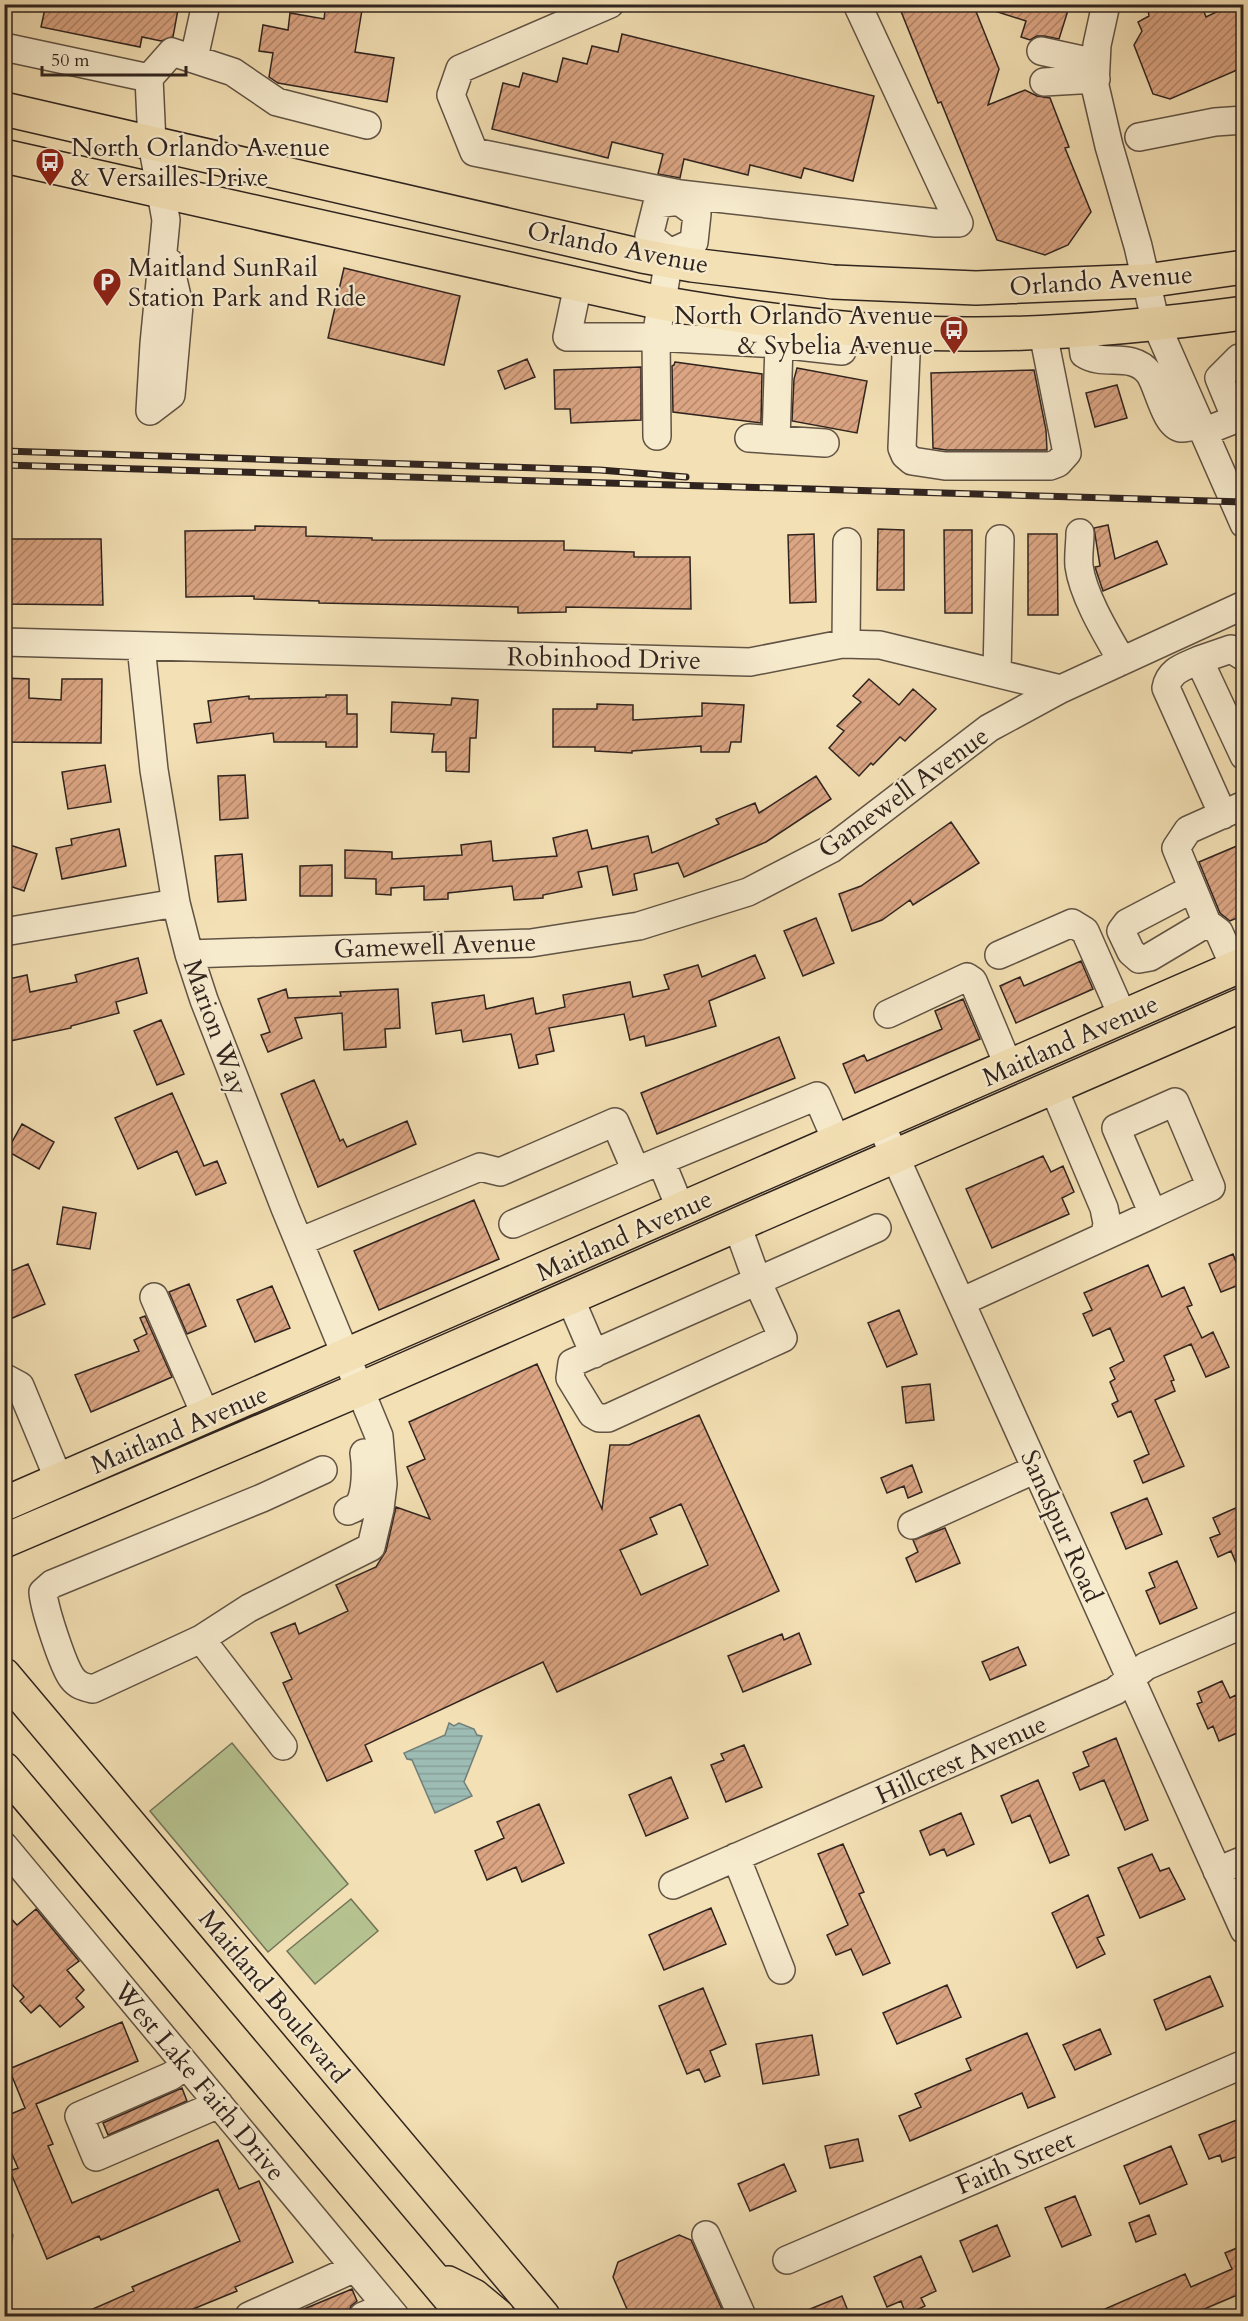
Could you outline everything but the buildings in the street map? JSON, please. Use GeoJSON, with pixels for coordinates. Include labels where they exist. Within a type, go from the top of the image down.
{"type":"FeatureCollection","features":[{"type":"Feature","properties":{"kind":"main road","name":"Orlando Avenue"},"geometry":{"type":"LineString","coordinates":[[4,109],[670,257],[832,282],[976,288],[1146,281],[1244,267]]}},
{"type":"Feature","properties":{"kind":"main road","name":"Orlando Avenue"},"geometry":{"type":"LineString","coordinates":[[4,156],[661,303],[747,317],[907,332],[976,334],[1081,331],[1244,312]]}},
{"type":"Feature","properties":{"kind":"main road","name":"Maitland Avenue"},"geometry":{"type":"LineString","coordinates":[[4,1504],[1233,969]]}},
{"type":"Feature","properties":{"kind":"main road","name":"Maitland Avenue"},"geometry":{"type":"LineString","coordinates":[[4,1541],[358,1390],[1244,1004]]}},
{"type":"Feature","properties":{"kind":"main road","name":"Maitland Boulevard"},"geometry":{"type":"LineString","coordinates":[[4,1675],[543,2316]]}},
{"type":"Feature","properties":{"kind":"main road"},"geometry":{"type":"LineString","coordinates":[[4,1769],[465,2316]]}},
{"type":"Feature","properties":{"kind":"main road"},"geometry":{"type":"LineString","coordinates":[[430,2274],[474,2296],[498,2316]]}},
{"type":"Feature","properties":{"kind":"street"},"geometry":{"type":"LineString","coordinates":[[194,58],[206,4]]}},
{"type":"Feature","properties":{"kind":"street"},"geometry":{"type":"LineString","coordinates":[[610,4],[460,69],[451,95],[474,152],[679,197],[958,223],[857,4]]}},
{"type":"Feature","properties":{"kind":"street"},"geometry":{"type":"LineString","coordinates":[[1106,4],[1097,45],[1096,71],[1103,122],[1156,324],[1244,524]]}},
{"type":"Feature","properties":{"kind":"street"},"geometry":{"type":"LineString","coordinates":[[4,47],[149,78]]}},
{"type":"Feature","properties":{"kind":"street"},"geometry":{"type":"LineString","coordinates":[[1041,51],[1096,71]]}},
{"type":"Feature","properties":{"kind":"street"},"geometry":{"type":"LineString","coordinates":[[150,411],[171,395],[179,305],[164,240],[166,220],[152,142],[149,78],[172,52],[233,72],[277,102],[367,125]]}},
{"type":"Feature","properties":{"kind":"street"},"geometry":{"type":"LineString","coordinates":[[1044,82],[1096,71]]}},
{"type":"Feature","properties":{"kind":"street"},"geometry":{"type":"LineString","coordinates":[[1139,138],[1215,122],[1244,120]]}},
{"type":"Feature","properties":{"kind":"street"},"geometry":{"type":"LineString","coordinates":[[1103,122],[1132,126],[1139,138],[1139,147],[1116,171]]}},
{"type":"Feature","properties":{"kind":"street"},"geometry":{"type":"LineString","coordinates":[[657,436],[656,337],[670,257],[649,236],[657,204],[679,197]]}},
{"type":"Feature","properties":{"kind":"street"},"geometry":{"type":"LineString","coordinates":[[578,285],[567,337],[656,337],[779,344],[842,351]]}},
{"type":"Feature","properties":{"kind":"street"},"geometry":{"type":"LineString","coordinates":[[1081,331],[1084,354],[1091,358],[1124,359],[1140,365],[1149,374],[1168,416],[1178,427],[1183,428],[1201,427],[1236,418],[1219,378],[1239,358],[1244,357]]}},
{"type":"Feature","properties":{"kind":"street"},"geometry":{"type":"LineString","coordinates":[[907,332],[902,448],[912,462],[945,466],[1050,466],[1058,463],[1067,453],[1043,333]]}},
{"type":"Feature","properties":{"kind":"street"},"geometry":{"type":"LineString","coordinates":[[776,440],[779,344]]}},
{"type":"Feature","properties":{"kind":"street"},"geometry":{"type":"LineString","coordinates":[[749,438],[825,443]]}},
{"type":"Feature","properties":{"kind":"street"},"geometry":{"type":"LineString","coordinates":[[1080,533],[1079,565],[1082,578],[1122,661]]}},
{"type":"Feature","properties":{"kind":"street"},"geometry":{"type":"LineString","coordinates":[[997,673],[1000,539]]}},
{"type":"Feature","properties":{"kind":"street"},"geometry":{"type":"LineString","coordinates":[[846,644],[847,542]]}},
{"type":"Feature","properties":{"kind":"street","name":"Gamewell Avenue"},"geometry":{"type":"LineString","coordinates":[[189,954],[531,942],[639,926],[748,891],[831,849],[989,728],[1061,689],[1244,605]]}},
{"type":"Feature","properties":{"kind":"street","name":"Robinhood Drive"},"geometry":{"type":"LineString","coordinates":[[4,642],[750,662],[846,644],[880,645],[1061,689]]}},
{"type":"Feature","properties":{"kind":"street","name":"Marion Way"},"geometry":{"type":"LineString","coordinates":[[141,646],[154,770],[176,903],[189,954],[204,1000],[299,1242],[358,1390],[379,1436],[382,1465],[380,1509],[370,1547],[249,1608],[201,1639]]}},
{"type":"Feature","properties":{"kind":"street"},"geometry":{"type":"LineString","coordinates":[[1233,969],[1219,932],[1208,923],[1176,848],[1188,830],[1233,810],[1166,688],[1167,679],[1173,671],[1199,660],[1230,649],[1244,657]]}},
{"type":"Feature","properties":{"kind":"street"},"geometry":{"type":"LineString","coordinates":[[1199,660],[1244,756]]}},
{"type":"Feature","properties":{"kind":"street"},"geometry":{"type":"LineString","coordinates":[[1192,889],[1127,923],[1121,931],[1131,952],[1139,958],[1150,957],[1208,923]]}},
{"type":"Feature","properties":{"kind":"street"},"geometry":{"type":"LineString","coordinates":[[4,932],[176,903]]}},
{"type":"Feature","properties":{"kind":"street"},"geometry":{"type":"LineString","coordinates":[[999,955],[1072,923],[1084,931],[1123,1017]]}},
{"type":"Feature","properties":{"kind":"street"},"geometry":{"type":"LineString","coordinates":[[888,1014],[968,977],[973,981],[1009,1067]]}},
{"type":"Feature","properties":{"kind":"street"},"geometry":{"type":"LineString","coordinates":[[1053,1087],[1104,1209],[1107,1223],[1105,1235]]}},
{"type":"Feature","properties":{"kind":"street"},"geometry":{"type":"LineString","coordinates":[[513,1224],[817,1096],[837,1142]]}},
{"type":"Feature","properties":{"kind":"street"},"geometry":{"type":"LineString","coordinates":[[961,1302],[1105,1235],[1153,1214],[1211,1187],[1175,1102],[1116,1128],[1153,1214]]}},
{"type":"Feature","properties":{"kind":"street"},"geometry":{"type":"LineString","coordinates":[[299,1242],[480,1167],[500,1172],[615,1122],[636,1171]]}},
{"type":"Feature","properties":{"kind":"street","name":"Sandspur Road"},"geometry":{"type":"LineString","coordinates":[[880,1123],[1244,1930]]}},
{"type":"Feature","properties":{"kind":"street"},"geometry":{"type":"LineString","coordinates":[[661,1161],[681,1210]]}},
{"type":"Feature","properties":{"kind":"street"},"geometry":{"type":"LineString","coordinates":[[737,1225],[758,1282],[783,1338],[608,1418],[599,1418],[592,1414],[570,1378],[572,1363],[758,1282],[877,1228]]}},
{"type":"Feature","properties":{"kind":"street"},"geometry":{"type":"LineString","coordinates":[[154,1297],[206,1416]]}},
{"type":"Feature","properties":{"kind":"street"},"geometry":{"type":"LineString","coordinates":[[570,1298],[594,1354]]}},
{"type":"Feature","properties":{"kind":"street"},"geometry":{"type":"LineString","coordinates":[[4,1380],[8,1379],[20,1386],[59,1480]]}},
{"type":"Feature","properties":{"kind":"street"},"geometry":{"type":"LineString","coordinates":[[348,1511],[357,1506],[362,1497],[365,1480],[365,1460],[355,1417],[358,1390]]}},
{"type":"Feature","properties":{"kind":"street"},"geometry":{"type":"LineString","coordinates":[[912,1525],[1036,1469]]}},
{"type":"Feature","properties":{"kind":"street"},"geometry":{"type":"LineString","coordinates":[[283,1746],[201,1639],[93,1689],[81,1687],[63,1661],[44,1604],[43,1592],[52,1584],[262,1498],[323,1470]]}},
{"type":"Feature","properties":{"kind":"street","name":"Hillcrest Avenue"},"geometry":{"type":"LineString","coordinates":[[673,1885],[1115,1691],[1146,1666],[1244,1624]]}},
{"type":"Feature","properties":{"kind":"street","name":"West Lake Faith Drive"},"geometry":{"type":"LineString","coordinates":[[4,1846],[355,2268],[382,2313]]}},
{"type":"Feature","properties":{"kind":"street"},"geometry":{"type":"LineString","coordinates":[[736,1857],[781,1970]]}},
{"type":"Feature","properties":{"kind":"street"},"geometry":{"type":"LineString","coordinates":[[1217,1871],[1244,1860]]}},
{"type":"Feature","properties":{"kind":"street","name":"Faith Street"},"geometry":{"type":"LineString","coordinates":[[787,2260],[1244,2064]]}},
{"type":"Feature","properties":{"kind":"street"},"geometry":{"type":"LineString","coordinates":[[186,2065],[171,2076],[79,2116],[96,2157],[219,2104]]}},
{"type":"Feature","properties":{"kind":"street"},"geometry":{"type":"LineString","coordinates":[[706,2235],[742,2316]]}},
{"type":"Feature","properties":{"kind":"street"},"geometry":{"type":"LineString","coordinates":[[249,2316],[355,2268]]}},
{"type":"Feature","properties":{"kind":"green space"},"geometry":{"type":"Polygon","coordinates":[[[232,1743],[348,1884],[268,1952],[150,1811],[232,1743]]]}},
{"type":"Feature","properties":{"kind":"green space"},"geometry":{"type":"Polygon","coordinates":[[[351,1899],[378,1931],[315,1984],[287,1951],[351,1899]]]}},
{"type":"Feature","properties":{"kind":"water"},"geometry":{"type":"Polygon","coordinates":[[[449,1723],[454,1726],[459,1723],[474,1729],[477,1735],[482,1736],[464,1782],[472,1796],[435,1813],[412,1760],[407,1759],[404,1753],[445,1735],[449,1723]]]}},
{"type":"Feature","properties":{"kind":"water"},"geometry":{"type":"Polygon","coordinates":[[[5,2226],[13,2235],[5,2287],[5,2226]]]}},
{"type":"Feature","properties":{"kind":"railway"},"geometry":{"type":"LineString","coordinates":[[4,451],[600,470],[686,477]]}},
{"type":"Feature","properties":{"kind":"railway"},"geometry":{"type":"LineString","coordinates":[[4,465],[1244,502]]}},
{"type":"Feature","properties":{"kind":"place","name":"North Orlando Avenue & Versailles Drive"},"geometry":{"type":"Point","coordinates":[50,188]}},
{"type":"Feature","properties":{"kind":"place","name":"Maitland SunRail Station Park and Ride"},"geometry":{"type":"Point","coordinates":[107,308]}},
{"type":"Feature","properties":{"kind":"place","name":"North Orlando Avenue & Sybelia Avenue"},"geometry":{"type":"Point","coordinates":[954,356]}}]}
